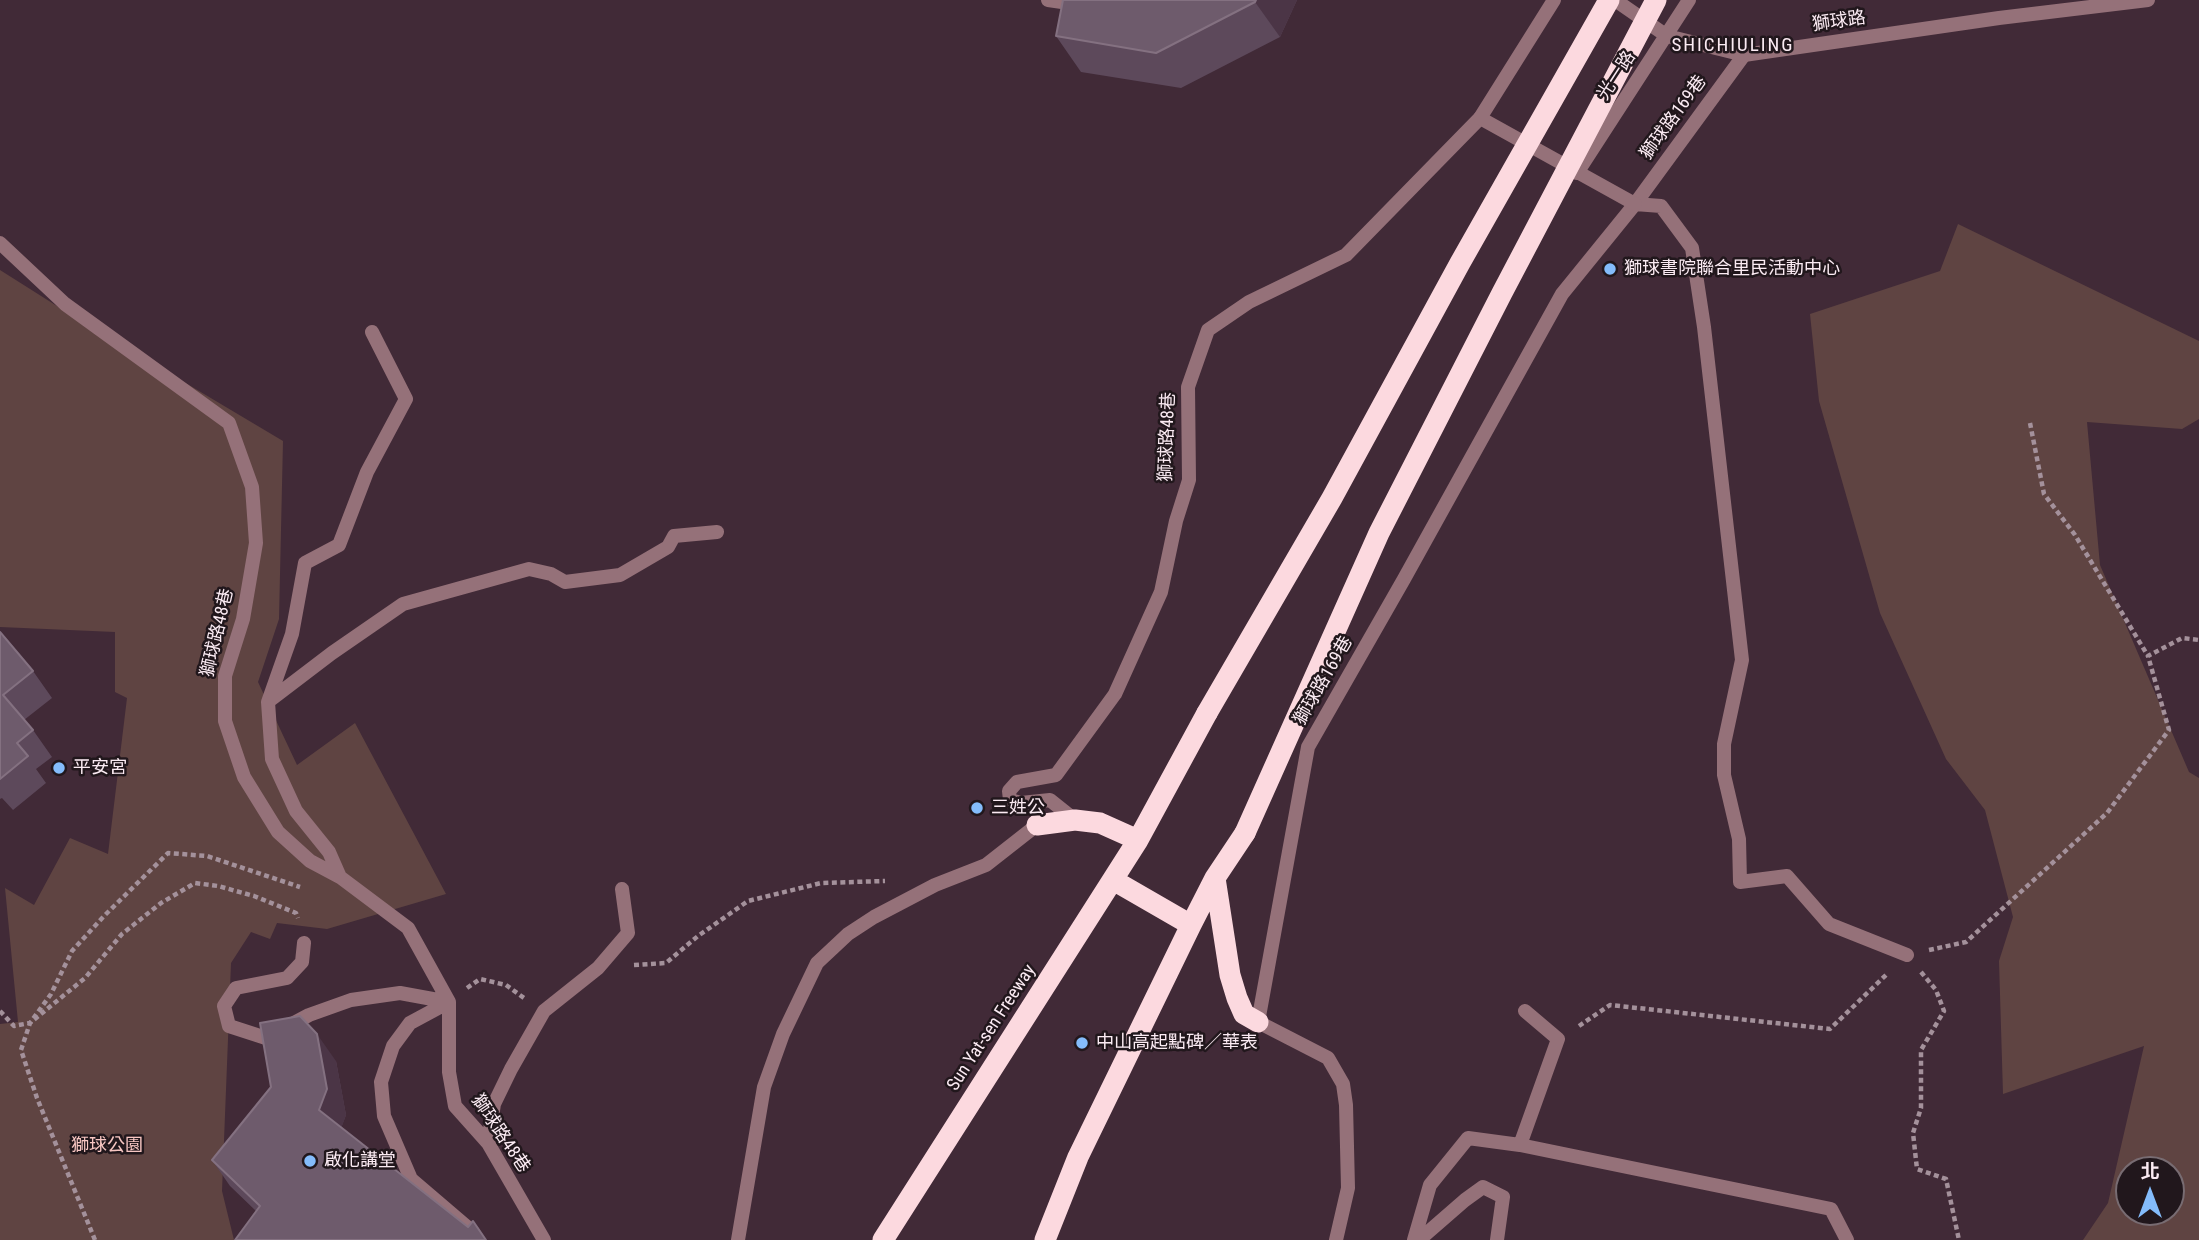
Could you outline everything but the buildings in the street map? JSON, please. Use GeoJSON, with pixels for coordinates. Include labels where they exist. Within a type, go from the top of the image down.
{"type":"FeatureCollection","features":[{"type":"Feature","properties":{"kind":"highway","name":"Sun Yat-sen Freeway"},"geometry":{"type":"LineString","coordinates":[[883,1240],[1138,840],[1206,713],[1332,498],[1460,263],[1609,0]]}},
{"type":"Feature","properties":{"kind":"highway"},"geometry":{"type":"LineString","coordinates":[[1045,1240],[1077,1157],[1191,925],[1215,878],[1245,833],[1379,533],[1656,0]]}},
{"type":"Feature","properties":{"kind":"highway"},"geometry":{"type":"LineString","coordinates":[[1037,825],[1075,820],[1100,823],[1138,840]]}},
{"type":"Feature","properties":{"kind":"highway"},"geometry":{"type":"LineString","coordinates":[[1215,878],[1230,975],[1244,1014],[1258,1022]]}},
{"type":"Feature","properties":{"kind":"highway"},"geometry":{"type":"LineString","coordinates":[[1112,880],[1191,925]]}},
{"type":"Feature","properties":{"kind":"street"},"geometry":{"type":"LineString","coordinates":[[1048,0],[1076,4],[1100,0]]}},
{"type":"Feature","properties":{"kind":"street"},"geometry":{"type":"LineString","coordinates":[[1553,0],[1480,118],[1635,204],[1661,205],[1692,248],[1704,327],[1742,660],[1724,744],[1724,775],[1739,839],[1740,882],[1787,876],[1829,924],[1907,955]]}},
{"type":"Feature","properties":{"kind":"street"},"geometry":{"type":"LineString","coordinates":[[1615,0],[1667,36],[1744,55]]}},
{"type":"Feature","properties":{"kind":"street","name":"光一路"},"geometry":{"type":"LineString","coordinates":[[1577,173],[1689,0]]}},
{"type":"Feature","properties":{"kind":"street","name":"獅球路"},"geometry":{"type":"LineString","coordinates":[[1744,55],[1999,18],[2148,0]]}},
{"type":"Feature","properties":{"kind":"street","name":"獅球路169巷"},"geometry":{"type":"LineString","coordinates":[[1258,1022],[1308,747],[1562,294],[1635,204],[1744,55]]}},
{"type":"Feature","properties":{"kind":"street","name":"獅球路48巷"},"geometry":{"type":"LineString","coordinates":[[1075,820],[1050,800],[1021,803],[1010,800],[1009,791],[1017,782],[1056,775],[1115,694],[1161,592],[1176,521],[1189,480],[1188,387],[1208,330],[1249,302],[1346,255],[1480,118]]}},
{"type":"Feature","properties":{"kind":"street","name":"獅球路48巷"},"geometry":{"type":"LineString","coordinates":[[0,243],[65,304],[229,423],[252,486],[256,543],[243,619],[225,676],[225,721],[244,777],[278,832],[310,861],[340,877],[408,928],[449,1002],[449,1072],[456,1105],[488,1143],[544,1240]]}},
{"type":"Feature","properties":{"kind":"street"},"geometry":{"type":"LineString","coordinates":[[340,877],[329,852],[296,811],[272,758],[268,702],[292,634],[305,563],[339,545],[368,471],[406,400],[372,332]]}},
{"type":"Feature","properties":{"kind":"street"},"geometry":{"type":"LineString","coordinates":[[268,702],[403,604],[529,569],[551,574],[565,582],[620,575],[668,547],[674,536],[717,532]]}},
{"type":"Feature","properties":{"kind":"street"},"geometry":{"type":"LineString","coordinates":[[738,1240],[764,1087],[783,1034],[817,963],[848,934],[874,917],[935,885],[986,865],[1037,825]]}},
{"type":"Feature","properties":{"kind":"street"},"geometry":{"type":"LineString","coordinates":[[488,1143],[494,1104],[544,1011],[598,968],[628,933],[622,889]]}},
{"type":"Feature","properties":{"kind":"street"},"geometry":{"type":"LineString","coordinates":[[304,943],[302,962],[287,978],[236,988],[224,1006],[229,1026],[266,1038],[309,1015],[351,1000],[400,993],[449,1002]]}},
{"type":"Feature","properties":{"kind":"street"},"geometry":{"type":"LineString","coordinates":[[449,1002],[410,1023],[393,1045],[381,1082],[384,1116],[411,1179],[479,1238]]}},
{"type":"Feature","properties":{"kind":"street"},"geometry":{"type":"LineString","coordinates":[[1520,1145],[1558,1039],[1525,1011]]}},
{"type":"Feature","properties":{"kind":"street"},"geometry":{"type":"LineString","coordinates":[[1258,1022],[1328,1058],[1343,1084],[1348,1188],[1336,1240]]}},
{"type":"Feature","properties":{"kind":"street"},"geometry":{"type":"LineString","coordinates":[[1417,1240],[1430,1185],[1468,1138],[1520,1145],[1831,1209],[1847,1240]]}},
{"type":"Feature","properties":{"kind":"street"},"geometry":{"type":"LineString","coordinates":[[1417,1240],[1483,1187],[1503,1197],[1497,1240]]}},
{"type":"Feature","properties":{"kind":"path"},"geometry":{"type":"LineString","coordinates":[[1558,1039],[1611,1005],[1830,1029],[1907,955],[1966,942],[2107,813],[2169,730],[2148,656],[2075,535],[2044,494],[2030,424]]}},
{"type":"Feature","properties":{"kind":"path"},"geometry":{"type":"LineString","coordinates":[[2148,656],[2182,638],[2199,640]]}},
{"type":"Feature","properties":{"kind":"path"},"geometry":{"type":"LineString","coordinates":[[95,1240],[37,1098],[22,1050],[30,1023],[51,995],[72,951],[104,915],[169,853],[207,856],[308,889]]}},
{"type":"Feature","properties":{"kind":"path"},"geometry":{"type":"LineString","coordinates":[[598,968],[666,963],[698,936],[748,901],[772,895],[821,883],[895,881],[935,885]]}},
{"type":"Feature","properties":{"kind":"path"},"geometry":{"type":"LineString","coordinates":[[0,1011],[14,1026],[30,1023],[85,978],[122,934],[161,903],[195,883],[254,896],[296,913],[304,943]]}},
{"type":"Feature","properties":{"kind":"path"},"geometry":{"type":"LineString","coordinates":[[1907,955],[1936,990],[1944,1011],[1922,1050],[1921,1108],[1913,1133],[1917,1169],[1945,1179],[1959,1240]]}},
{"type":"Feature","properties":{"kind":"path"},"geometry":{"type":"LineString","coordinates":[[449,1002],[480,979],[506,985],[544,1011]]}},
{"type":"Feature","properties":{"kind":"green space"},"geometry":{"type":"Polygon","coordinates":[[[1958,224],[2199,341],[2199,419],[2182,429],[2087,422],[2100,565],[2189,772],[2199,778],[2199,1240],[2083,1240],[2108,1203],[2115,1172],[2115,1226],[2185,1226],[2185,1156],[2119,1156],[2144,1046],[2003,1094],[1999,961],[2013,917],[1985,810],[1946,759],[1880,613],[1819,401],[1810,314],[1940,271],[1958,224]]]}},
{"type":"Feature","properties":{"kind":"green space","name":"獅球公園"},"geometry":{"type":"Polygon","coordinates":[[[0,270],[283,441],[279,619],[258,682],[297,765],[355,723],[446,894],[327,929],[277,923],[270,939],[251,932],[231,963],[222,1191],[234,1240],[0,1240],[0,1024],[18,1022],[5,888],[34,905],[70,838],[108,854],[127,698],[115,692],[115,632],[0,627],[0,270]]]}},
{"type":"Feature","properties":{"kind":"place","name":"獅球書院聯合里民活動中心"},"geometry":{"type":"Point","coordinates":[1610,269]}},
{"type":"Feature","properties":{"kind":"place","name":"平安宮"},"geometry":{"type":"Point","coordinates":[59,768]}},
{"type":"Feature","properties":{"kind":"place","name":"三姓公"},"geometry":{"type":"Point","coordinates":[977,808]}},
{"type":"Feature","properties":{"kind":"place","name":"中山高起點碑／華表"},"geometry":{"type":"Point","coordinates":[1082,1043]}},
{"type":"Feature","properties":{"kind":"place","name":"啟化講堂"},"geometry":{"type":"Point","coordinates":[310,1161]}},
{"type":"Feature","properties":{"kind":"district","name":"SHICHIULING"},"geometry":{"type":"Point","coordinates":[1733,46]}}]}
